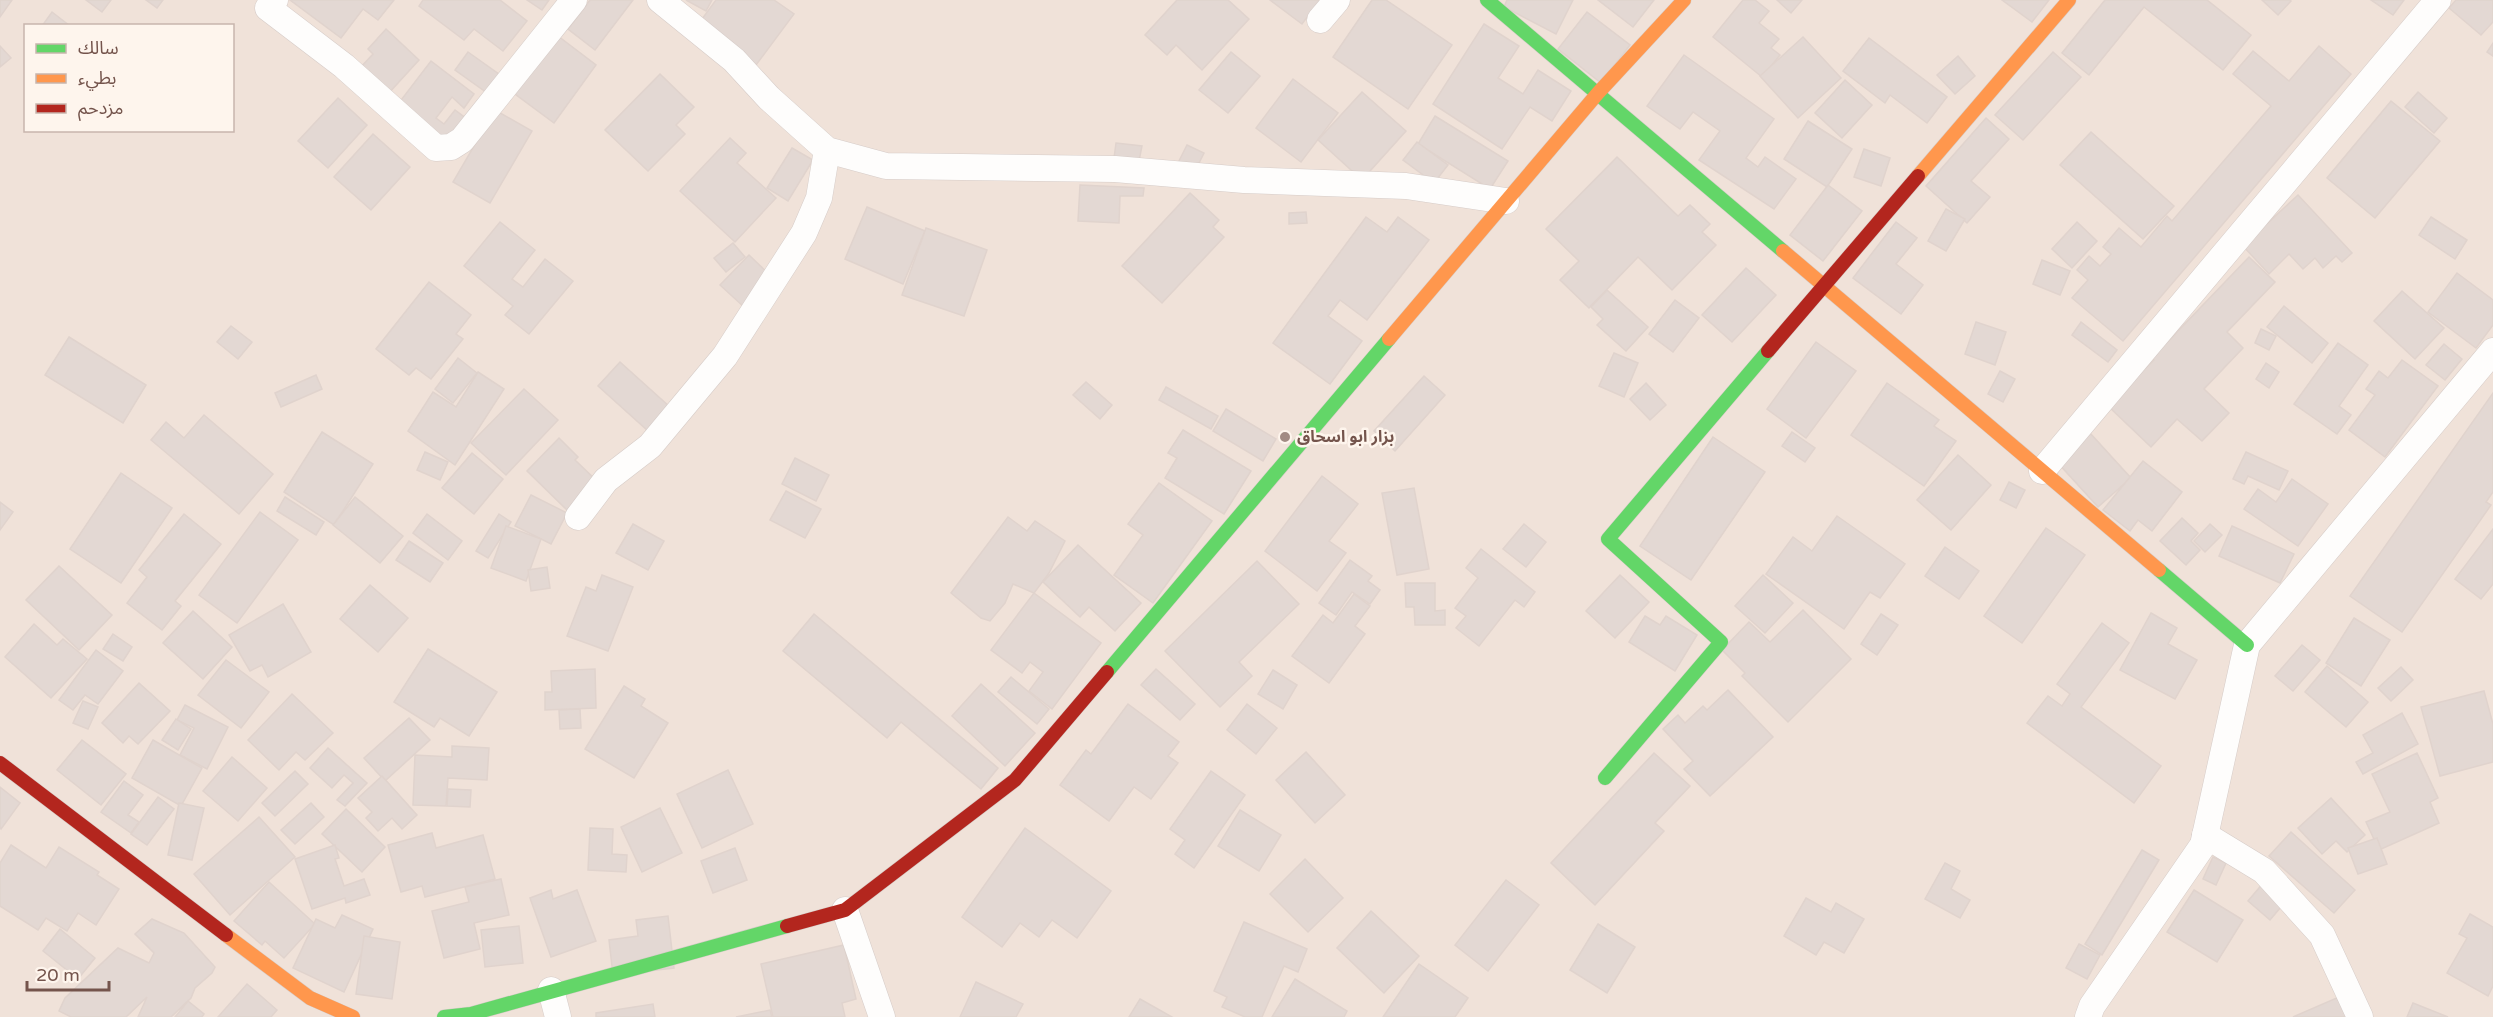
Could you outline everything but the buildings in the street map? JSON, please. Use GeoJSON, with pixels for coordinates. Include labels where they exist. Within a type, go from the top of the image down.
{"type":"FeatureCollection","features":[{"type":"Feature","properties":{"kind":"street"},"geometry":{"type":"LineString","coordinates":[[275,0],[268,9],[344,66],[436,148],[450,147],[462,140],[574,0]]}},
{"type":"Feature","properties":{"kind":"street"},"geometry":{"type":"LineString","coordinates":[[660,0],[734,60],[769,98],[827,150],[886,166],[1115,169],[1244,180],[1406,186],[1506,201]]}},
{"type":"Feature","properties":{"kind":"street"},"geometry":{"type":"LineString","coordinates":[[1320,20],[1337,0]]}},
{"type":"Feature","properties":{"kind":"street"},"geometry":{"type":"LineString","coordinates":[[1487,0],[2247,645]]}},
{"type":"Feature","properties":{"kind":"street"},"geometry":{"type":"LineString","coordinates":[[444,1017],[471,1014],[550,990],[845,910],[1015,780],[1598,93],[1684,0]]}},
{"type":"Feature","properties":{"kind":"street"},"geometry":{"type":"LineString","coordinates":[[1605,778],[1721,642],[1608,539],[2069,0]]}},
{"type":"Feature","properties":{"kind":"street"},"geometry":{"type":"LineString","coordinates":[[2042,471],[2438,0]]}},
{"type":"Feature","properties":{"kind":"street"},"geometry":{"type":"LineString","coordinates":[[578,517],[606,480],[650,446],[725,356],[804,232],[819,198],[827,150]]}},
{"type":"Feature","properties":{"kind":"street"},"geometry":{"type":"LineString","coordinates":[[2088,1017],[2092,1006],[2203,845],[2247,645],[2493,351]]}},
{"type":"Feature","properties":{"kind":"street"},"geometry":{"type":"LineString","coordinates":[[0,763],[310,998],[353,1017]]}},
{"type":"Feature","properties":{"kind":"street"},"geometry":{"type":"LineString","coordinates":[[2205,835],[2264,871],[2322,935],[2360,1017]]}},
{"type":"Feature","properties":{"kind":"street"},"geometry":{"type":"LineString","coordinates":[[845,910],[882,1017]]}},
{"type":"Feature","properties":{"kind":"street"},"geometry":{"type":"LineString","coordinates":[[550,990],[558,1017]]}},
{"type":"Feature","properties":{"kind":"shaded area"},"geometry":{"type":"Polygon","coordinates":[[[0,0],[2493,0],[2493,1017],[0,1017],[0,0]]]}},
{"type":"Feature","properties":{"kind":"traffic: fast"},"geometry":{"type":"LineString","coordinates":[[1487,0],[1783,251]]}},
{"type":"Feature","properties":{"kind":"traffic: fast"},"geometry":{"type":"LineString","coordinates":[[1107,672],[1389,339]]}},
{"type":"Feature","properties":{"kind":"traffic: fast"},"geometry":{"type":"LineString","coordinates":[[1605,778],[1721,642],[1608,539],[1768,351]]}},
{"type":"Feature","properties":{"kind":"traffic: fast"},"geometry":{"type":"LineString","coordinates":[[2159,570],[2247,645]]}},
{"type":"Feature","properties":{"kind":"traffic: fast"},"geometry":{"type":"LineString","coordinates":[[444,1017],[471,1014],[787,926]]}},
{"type":"Feature","properties":{"kind":"traffic: slow"},"geometry":{"type":"LineString","coordinates":[[1389,339],[1598,93],[1684,0]]}},
{"type":"Feature","properties":{"kind":"traffic: slow"},"geometry":{"type":"LineString","coordinates":[[1918,176],[2069,0]]}},
{"type":"Feature","properties":{"kind":"traffic: slow"},"geometry":{"type":"LineString","coordinates":[[1783,251],[2159,570]]}},
{"type":"Feature","properties":{"kind":"traffic: slow"},"geometry":{"type":"LineString","coordinates":[[226,935],[310,998],[353,1017]]}},
{"type":"Feature","properties":{"kind":"traffic: jam"},"geometry":{"type":"LineString","coordinates":[[1768,351],[1918,176]]}},
{"type":"Feature","properties":{"kind":"traffic: jam"},"geometry":{"type":"LineString","coordinates":[[787,926],[845,910],[1015,780],[1107,672]]}},
{"type":"Feature","properties":{"kind":"traffic: jam"},"geometry":{"type":"LineString","coordinates":[[0,763],[226,935]]}},
{"type":"Feature","properties":{"kind":"place","name":"بزار ابو اسحاق"},"geometry":{"type":"Point","coordinates":[1285,437]}}]}
